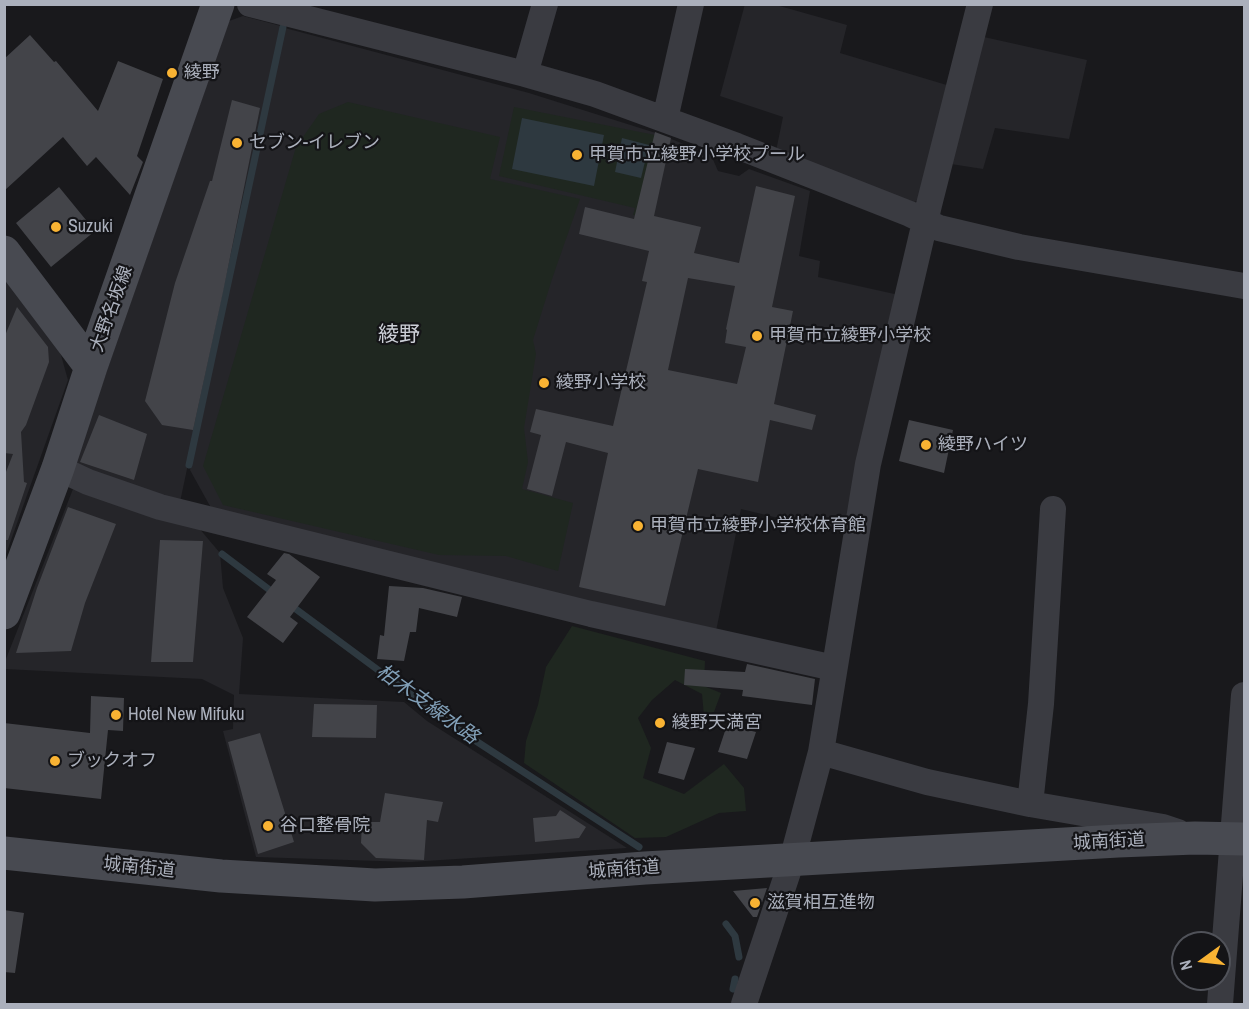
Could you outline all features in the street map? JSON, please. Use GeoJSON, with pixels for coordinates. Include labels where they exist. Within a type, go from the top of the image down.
{"type":"FeatureCollection","features":[{"type":"Feature","properties":{"kind":"street","name":"大野名坂線"},"geometry":{"type":"LineString","coordinates":[[4,613],[58,468],[218,4]]}},
{"type":"Feature","properties":{"kind":"street"},"geometry":{"type":"LineString","coordinates":[[250,4],[595,94],[665,119],[939,228],[1018,247],[1245,286]]}},
{"type":"Feature","properties":{"kind":"street"},"geometry":{"type":"LineString","coordinates":[[525,74],[545,4]]}},
{"type":"Feature","properties":{"kind":"street"},"geometry":{"type":"LineString","coordinates":[[665,119],[691,4]]}},
{"type":"Feature","properties":{"kind":"street"},"geometry":{"type":"LineString","coordinates":[[744,1005],[792,860],[821,752],[868,464],[925,221],[980,4]]}},
{"type":"Feature","properties":{"kind":"street"},"geometry":{"type":"LineString","coordinates":[[4,252],[91,367]]}},
{"type":"Feature","properties":{"kind":"street"},"geometry":{"type":"LineString","coordinates":[[58,468],[88,482],[160,507],[591,614],[834,668]]}},
{"type":"Feature","properties":{"kind":"street"},"geometry":{"type":"LineString","coordinates":[[1029,804],[1041,704],[1053,509]]}},
{"type":"Feature","properties":{"kind":"street"},"geometry":{"type":"LineString","coordinates":[[1220,1005],[1239,838],[1245,695]]}},
{"type":"Feature","properties":{"kind":"street"},"geometry":{"type":"LineString","coordinates":[[821,752],[927,782],[1029,804],[1163,826],[1195,838]]}},
{"type":"Feature","properties":{"kind":"street","name":"城南街道"},"geometry":{"type":"LineString","coordinates":[[4,853],[221,876],[375,885],[463,882],[636,869],[1195,838],[1239,838]]}},
{"type":"Feature","properties":{"kind":"shaded area"},"geometry":{"type":"Polygon","coordinates":[[[745,4],[776,5],[847,25],[840,53],[950,86],[919,200],[910,204],[776,151],[783,117],[720,96],[745,4]]]}},
{"type":"Feature","properties":{"kind":"shaded area"},"geometry":{"type":"Polygon","coordinates":[[[243,16],[281,26],[180,502],[74,465],[229,21],[243,16]]]}},
{"type":"Feature","properties":{"kind":"shaded area","name":"綾野小学校"},"geometry":{"type":"Polygon","coordinates":[[[285,28],[529,93],[659,134],[711,155],[718,171],[739,176],[749,169],[810,191],[799,256],[820,261],[818,277],[899,295],[845,534],[741,509],[715,636],[215,515],[190,470],[285,28]]]}},
{"type":"Feature","properties":{"kind":"shaded area"},"geometry":{"type":"Polygon","coordinates":[[[984,37],[1087,60],[1069,139],[995,128],[983,169],[951,164],[984,37]]]}},
{"type":"Feature","properties":{"kind":"shaded area"},"geometry":{"type":"Polygon","coordinates":[[[348,102],[500,137],[490,179],[580,199],[533,340],[536,354],[524,428],[528,462],[522,489],[573,503],[558,571],[506,556],[439,555],[223,505],[203,466],[296,147],[319,114],[348,102]]]}},
{"type":"Feature","properties":{"kind":"shaded area","name":"甲賀市立綾野小学校プール"},"geometry":{"type":"Polygon","coordinates":[[[514,107],[655,135],[642,215],[633,215],[635,208],[499,176],[514,107]]]}},
{"type":"Feature","properties":{"kind":"shaded area"},"geometry":{"type":"Polygon","coordinates":[[[522,118],[604,135],[594,186],[512,169],[522,118]]]}},
{"type":"Feature","properties":{"kind":"shaded area"},"geometry":{"type":"Polygon","coordinates":[[[622,138],[649,145],[641,178],[615,172],[622,138]]]}},
{"type":"Feature","properties":{"kind":"shaded area"},"geometry":{"type":"Polygon","coordinates":[[[5,273],[59,348],[68,380],[5,557],[5,273]]]}},
{"type":"Feature","properties":{"kind":"shaded area"},"geometry":{"type":"Polygon","coordinates":[[[73,489],[193,521],[220,553],[223,588],[243,638],[239,694],[404,702],[427,721],[627,848],[410,862],[256,857],[223,731],[233,729],[234,695],[202,679],[5,669],[4,664],[73,489]]]}},
{"type":"Feature","properties":{"kind":"shaded area"},"geometry":{"type":"Polygon","coordinates":[[[572,626],[705,661],[704,686],[721,693],[714,712],[704,716],[702,694],[675,680],[652,700],[638,718],[651,748],[643,778],[684,794],[724,764],[744,788],[746,811],[719,813],[666,837],[635,838],[524,763],[526,741],[538,705],[546,667],[572,626]]]}},
{"type":"Feature","properties":{"kind":"building"},"geometry":{"type":"Polygon","coordinates":[[[30,35],[54,62],[56,61],[98,111],[118,61],[163,79],[137,156],[143,162],[130,195],[96,157],[87,166],[63,137],[4,191],[4,59],[30,35]]]}},
{"type":"Feature","properties":{"kind":"building"},"geometry":{"type":"Polygon","coordinates":[[[232,100],[260,108],[223,292],[193,430],[162,425],[145,401],[175,283],[210,181],[212,181],[232,100]]]}},
{"type":"Feature","properties":{"kind":"building"},"geometry":{"type":"Polygon","coordinates":[[[655,132],[671,138],[654,216],[701,227],[694,253],[739,263],[756,186],[795,196],[772,307],[793,311],[774,404],[816,415],[812,430],[770,420],[758,482],[698,469],[665,606],[579,587],[608,453],[566,442],[552,496],[527,489],[541,435],[530,432],[536,409],[613,426],[647,282],[642,281],[649,251],[579,234],[585,207],[634,219],[655,132]],[[688,278],[668,370],[737,384],[746,347],[725,343],[735,286],[688,278]]]}},
{"type":"Feature","properties":{"kind":"building","name":"Suzuki"},"geometry":{"type":"Polygon","coordinates":[[[59,187],[95,231],[51,267],[16,223],[59,187]]]}},
{"type":"Feature","properties":{"kind":"building"},"geometry":{"type":"Polygon","coordinates":[[[17,307],[48,347],[49,362],[26,425],[21,432],[24,482],[27,483],[8,540],[4,540],[4,477],[13,454],[4,453],[4,338],[17,307]]]}},
{"type":"Feature","properties":{"kind":"building"},"geometry":{"type":"Polygon","coordinates":[[[99,415],[147,434],[134,480],[80,462],[99,415]]]}},
{"type":"Feature","properties":{"kind":"building","name":"綾野ハイツ"},"geometry":{"type":"Polygon","coordinates":[[[909,420],[953,430],[944,473],[899,461],[909,420]]]}},
{"type":"Feature","properties":{"kind":"building"},"geometry":{"type":"Polygon","coordinates":[[[68,507],[116,524],[85,603],[71,651],[16,653],[37,588],[68,507]]]}},
{"type":"Feature","properties":{"kind":"building"},"geometry":{"type":"Polygon","coordinates":[[[160,540],[203,541],[193,662],[151,662],[160,540]]]}},
{"type":"Feature","properties":{"kind":"building"},"geometry":{"type":"Polygon","coordinates":[[[284,553],[289,554],[320,577],[290,617],[298,623],[283,643],[247,617],[276,580],[267,574],[284,553]]]}},
{"type":"Feature","properties":{"kind":"building"},"geometry":{"type":"Polygon","coordinates":[[[389,586],[423,588],[462,597],[457,617],[419,608],[416,632],[410,632],[404,661],[377,659],[380,635],[384,636],[389,586]]]}},
{"type":"Feature","properties":{"kind":"building"},"geometry":{"type":"Polygon","coordinates":[[[747,664],[815,679],[812,705],[742,696],[743,690],[684,685],[685,669],[745,672],[747,664]]]}},
{"type":"Feature","properties":{"kind":"building","name":"ブックオフ"},"geometry":{"type":"Polygon","coordinates":[[[91,696],[124,698],[123,731],[108,730],[101,799],[4,788],[4,723],[90,733],[91,696]]]}},
{"type":"Feature","properties":{"kind":"building"},"geometry":{"type":"Polygon","coordinates":[[[314,704],[377,705],[376,738],[312,737],[314,704]]]}},
{"type":"Feature","properties":{"kind":"building"},"geometry":{"type":"Polygon","coordinates":[[[727,725],[756,732],[747,759],[718,752],[727,725]]]}},
{"type":"Feature","properties":{"kind":"building"},"geometry":{"type":"Polygon","coordinates":[[[260,733],[294,842],[258,854],[228,742],[260,733]]]}},
{"type":"Feature","properties":{"kind":"building"},"geometry":{"type":"Polygon","coordinates":[[[667,742],[695,748],[684,780],[658,773],[667,742]]]}},
{"type":"Feature","properties":{"kind":"building"},"geometry":{"type":"Polygon","coordinates":[[[385,793],[443,802],[438,822],[427,820],[424,860],[376,858],[361,843],[362,822],[380,822],[385,793]]]}},
{"type":"Feature","properties":{"kind":"building"},"geometry":{"type":"Polygon","coordinates":[[[560,810],[586,827],[579,838],[535,842],[533,818],[556,816],[560,810]]]}},
{"type":"Feature","properties":{"kind":"building","name":"滋賀相互進物"},"geometry":{"type":"Polygon","coordinates":[[[767,888],[757,917],[753,917],[733,891],[767,888]]]}},
{"type":"Feature","properties":{"kind":"building"},"geometry":{"type":"Polygon","coordinates":[[[4,910],[24,913],[15,973],[4,972],[4,910]]]}},
{"type":"Feature","properties":{"kind":"waterway"},"geometry":{"type":"LineString","coordinates":[[189,465],[283,27]]}},
{"type":"Feature","properties":{"kind":"waterway","name":"柏木支線水路"},"geometry":{"type":"LineString","coordinates":[[222,554],[275,594]]}},
{"type":"Feature","properties":{"kind":"waterway","name":"柏木支線水路"},"geometry":{"type":"LineString","coordinates":[[289,604],[459,730],[639,847]]}},
{"type":"Feature","properties":{"kind":"waterway"},"geometry":{"type":"LineString","coordinates":[[726,924],[735,936],[739,957]]}},
{"type":"Feature","properties":{"kind":"waterway","name":"柏木支線水路"},"geometry":{"type":"LineString","coordinates":[[733,989],[735,979]]}},
{"type":"Feature","properties":{"kind":"place","name":"綾野"},"geometry":{"type":"Point","coordinates":[172,73]}},
{"type":"Feature","properties":{"kind":"place","name":"セブン-イレブン"},"geometry":{"type":"Point","coordinates":[237,143]}},
{"type":"Feature","properties":{"kind":"place","name":"甲賀市立綾野小学校プール"},"geometry":{"type":"Point","coordinates":[577,155]}},
{"type":"Feature","properties":{"kind":"place","name":"Suzuki"},"geometry":{"type":"Point","coordinates":[56,227]}},
{"type":"Feature","properties":{"kind":"place","name":"甲賀市立綾野小学校"},"geometry":{"type":"Point","coordinates":[757,336]}},
{"type":"Feature","properties":{"kind":"place","name":"綾野小学校"},"geometry":{"type":"Point","coordinates":[544,383]}},
{"type":"Feature","properties":{"kind":"place","name":"綾野ハイツ"},"geometry":{"type":"Point","coordinates":[926,445]}},
{"type":"Feature","properties":{"kind":"place","name":"甲賀市立綾野小学校体育館"},"geometry":{"type":"Point","coordinates":[638,526]}},
{"type":"Feature","properties":{"kind":"place","name":"Hotel New Mifuku"},"geometry":{"type":"Point","coordinates":[116,715]}},
{"type":"Feature","properties":{"kind":"place","name":"綾野天満宮"},"geometry":{"type":"Point","coordinates":[660,723]}},
{"type":"Feature","properties":{"kind":"place","name":"ブックオフ"},"geometry":{"type":"Point","coordinates":[55,761]}},
{"type":"Feature","properties":{"kind":"place","name":"谷口整骨院"},"geometry":{"type":"Point","coordinates":[268,826]}},
{"type":"Feature","properties":{"kind":"place","name":"滋賀相互進物"},"geometry":{"type":"Point","coordinates":[755,903]}},
{"type":"Feature","properties":{"kind":"district","name":"綾野"},"geometry":{"type":"Point","coordinates":[399,335]}}]}
